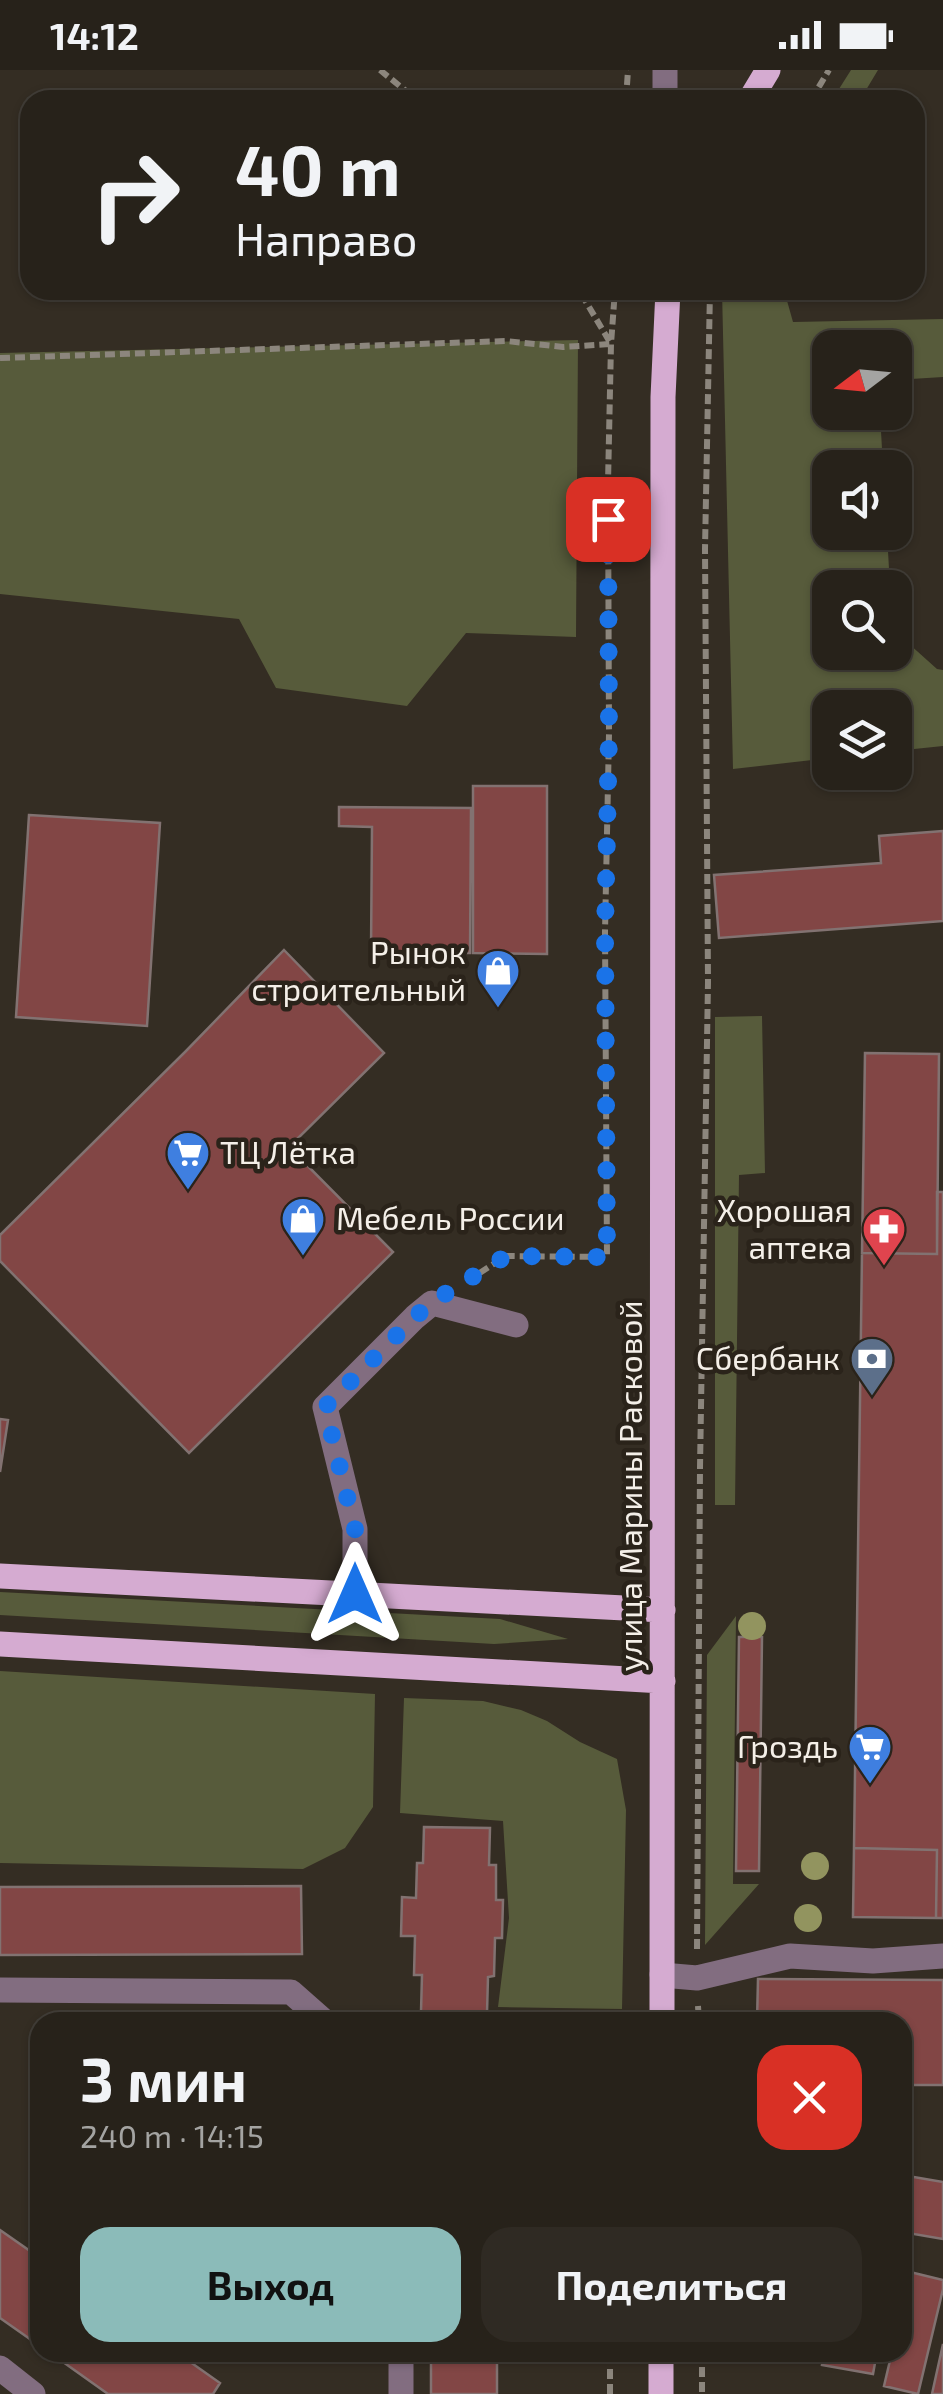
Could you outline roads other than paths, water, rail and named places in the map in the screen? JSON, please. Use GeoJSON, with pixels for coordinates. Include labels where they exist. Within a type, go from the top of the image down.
{"type":"FeatureCollection","features":[{"type":"Feature","properties":{"kind":"main road","name":"улица Марины Расковой"},"geometry":{"type":"LineString","coordinates":[[662,2012],[663,396],[668,300]]}},
{"type":"Feature","properties":{"kind":"main road"},"geometry":{"type":"LineString","coordinates":[[0,1576],[662,1610]]}},
{"type":"Feature","properties":{"kind":"main road"},"geometry":{"type":"LineString","coordinates":[[0,1644],[663,1681]]}},
{"type":"Feature","properties":{"kind":"main road"},"geometry":{"type":"LineString","coordinates":[[660,2394],[661,2362]]}},
{"type":"Feature","properties":{"kind":"street"},"geometry":{"type":"LineString","coordinates":[[355,1594],[355,1529],[325,1407],[432,1302],[516,1325]]}},
{"type":"Feature","properties":{"kind":"street"},"geometry":{"type":"LineString","coordinates":[[662,1975],[698,1978],[790,1956],[872,1961],[943,1956]]}},
{"type":"Feature","properties":{"kind":"street"},"geometry":{"type":"LineString","coordinates":[[0,1990],[291,1992],[314,2012]]}},
{"type":"Feature","properties":{"kind":"street"},"geometry":{"type":"LineString","coordinates":[[401,2362],[401,2394]]}},
{"type":"Feature","properties":{"kind":"street"},"geometry":{"type":"LineString","coordinates":[[0,2368],[34,2394]]}},
{"type":"Feature","properties":{"kind":"place","name":"Рынок строительный"},"geometry":{"type":"Point","coordinates":[498,1009]}},
{"type":"Feature","properties":{"kind":"place","name":"ТЦ Лётка"},"geometry":{"type":"Point","coordinates":[188,1191]}},
{"type":"Feature","properties":{"kind":"place","name":"Мебель России"},"geometry":{"type":"Point","coordinates":[303,1257]}},
{"type":"Feature","properties":{"kind":"place","name":"Хорошая аптека"},"geometry":{"type":"Point","coordinates":[884,1267]}},
{"type":"Feature","properties":{"kind":"place","name":"Сбербанк"},"geometry":{"type":"Point","coordinates":[872,1397]}},
{"type":"Feature","properties":{"kind":"place","name":"Гроздь"},"geometry":{"type":"Point","coordinates":[870,1785]}}]}
